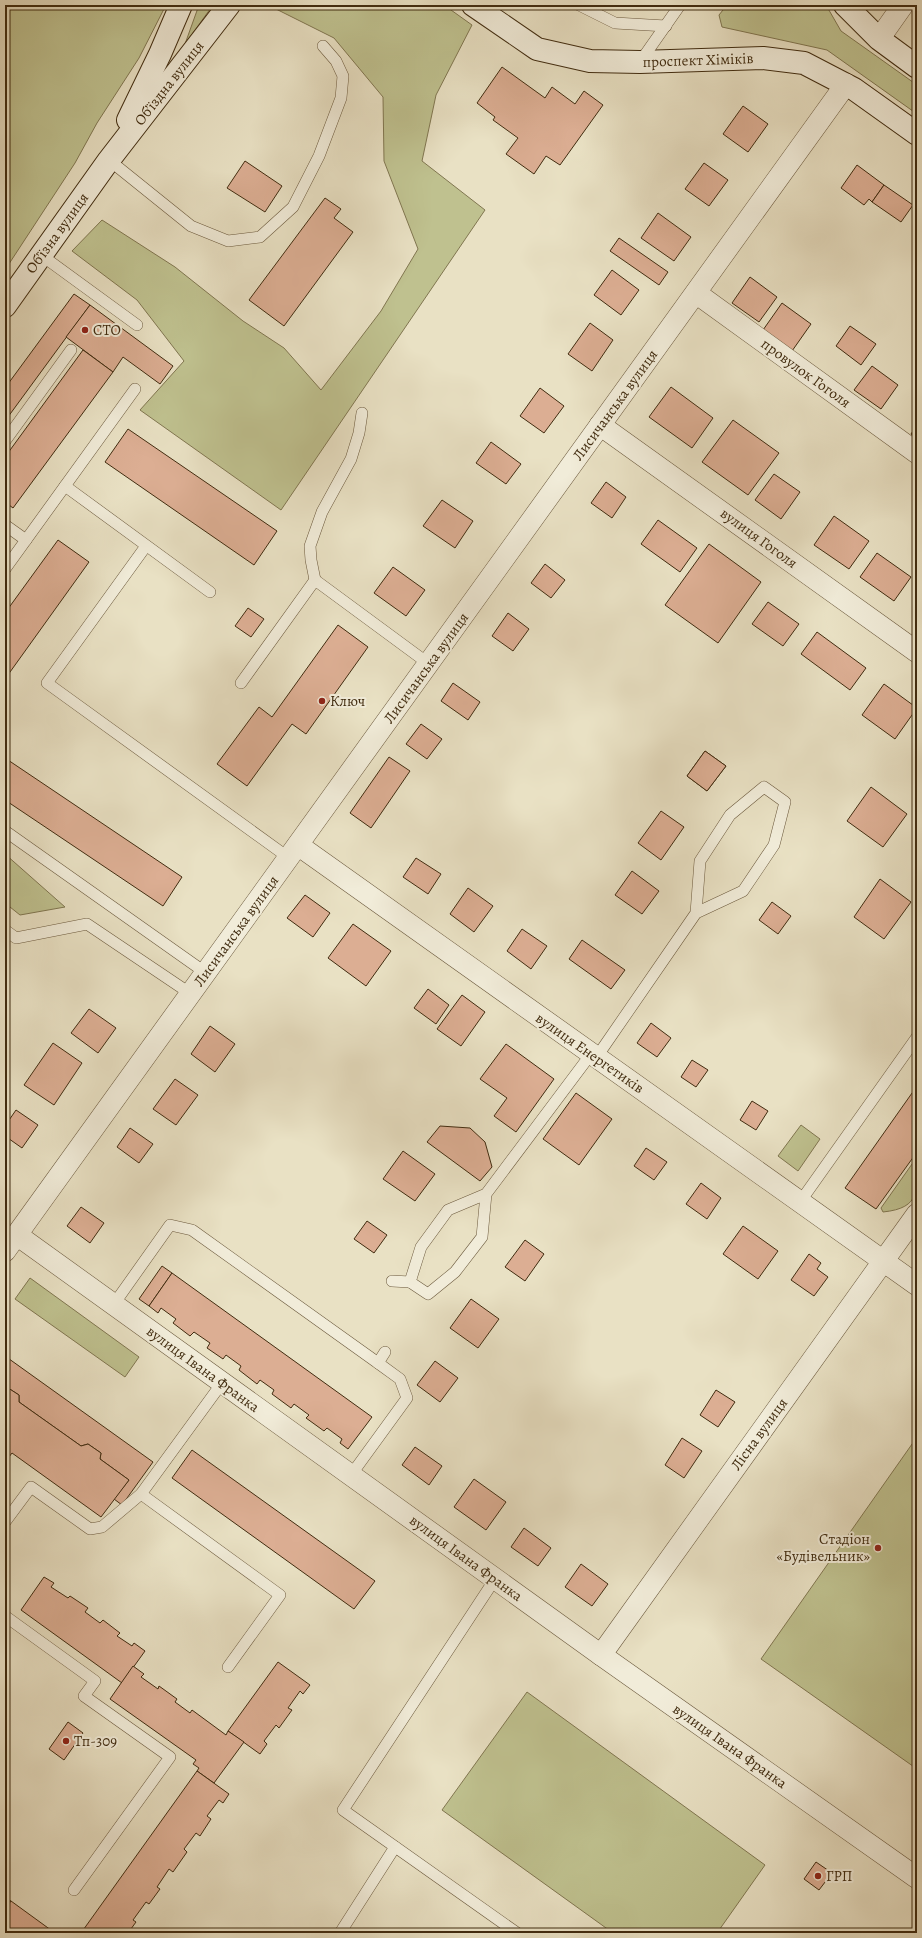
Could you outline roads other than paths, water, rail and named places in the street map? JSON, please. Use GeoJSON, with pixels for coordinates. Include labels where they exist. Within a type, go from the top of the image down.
{"type":"FeatureCollection","features":[{"type":"Feature","properties":{"kind":"main road"},"geometry":{"type":"LineString","coordinates":[[109,160],[160,54],[181,5]]}},
{"type":"Feature","properties":{"kind":"main road","name":"Об’їздна вулиця"},"geometry":{"type":"LineString","coordinates":[[109,160],[229,5]]}},
{"type":"Feature","properties":{"kind":"main road","name":"проспект Хіміків"},"geometry":{"type":"LineString","coordinates":[[473,5],[537,49],[590,61],[640,62],[763,58],[804,63],[846,84],[917,134]]}},
{"type":"Feature","properties":{"kind":"main road"},"geometry":{"type":"LineString","coordinates":[[845,5],[879,39],[917,67]]}},
{"type":"Feature","properties":{"kind":"main road","name":"Об’їзна вулиця"},"geometry":{"type":"LineString","coordinates":[[5,306],[109,160]]}},
{"type":"Feature","properties":{"kind":"street"},"geometry":{"type":"LineString","coordinates":[[879,39],[903,5]]}},
{"type":"Feature","properties":{"kind":"street","name":"Лисичанська вулиця"},"geometry":{"type":"LineString","coordinates":[[5,1251],[846,84]]}},
{"type":"Feature","properties":{"kind":"street","name":"провулок Гоголя"},"geometry":{"type":"LineString","coordinates":[[696,293],[917,453]]}},
{"type":"Feature","properties":{"kind":"street","name":"вулиця Гоголя"},"geometry":{"type":"LineString","coordinates":[[600,425],[917,652]]}},
{"type":"Feature","properties":{"kind":"street","name":"вулиця Енергетиків"},"geometry":{"type":"LineString","coordinates":[[294,851],[594,1056],[917,1285]]}},
{"type":"Feature","properties":{"kind":"street","name":"Лісна вулиця"},"geometry":{"type":"LineString","coordinates":[[601,1655],[917,1214]]}},
{"type":"Feature","properties":{"kind":"street","name":"вулиця Івана Франка"},"geometry":{"type":"LineString","coordinates":[[17,1235],[601,1655],[917,1878]]}},
{"type":"Feature","properties":{"kind":"lane"},"geometry":{"type":"LineString","coordinates":[[579,5],[615,23],[666,26]]}},
{"type":"Feature","properties":{"kind":"lane"},"geometry":{"type":"LineString","coordinates":[[640,62],[680,5]]}},
{"type":"Feature","properties":{"kind":"lane"},"geometry":{"type":"LineString","coordinates":[[109,160],[191,226],[228,241],[260,237],[293,207],[319,156],[341,98],[343,76],[336,61],[323,46]]}},
{"type":"Feature","properties":{"kind":"lane"},"geometry":{"type":"LineString","coordinates":[[41,255],[138,326]]}},
{"type":"Feature","properties":{"kind":"lane"},"geometry":{"type":"LineString","coordinates":[[5,441],[71,350]]}},
{"type":"Feature","properties":{"kind":"lane"},"geometry":{"type":"LineString","coordinates":[[5,569],[135,389]]}},
{"type":"Feature","properties":{"kind":"lane"},"geometry":{"type":"LineString","coordinates":[[362,413],[359,433],[351,459],[322,512],[310,546],[315,580],[429,664]]}},
{"type":"Feature","properties":{"kind":"lane"},"geometry":{"type":"LineString","coordinates":[[65,486],[210,592]]}},
{"type":"Feature","properties":{"kind":"lane"},"geometry":{"type":"LineString","coordinates":[[5,525],[26,540]]}},
{"type":"Feature","properties":{"kind":"lane"},"geometry":{"type":"LineString","coordinates":[[146,546],[47,683],[294,851]]}},
{"type":"Feature","properties":{"kind":"lane"},"geometry":{"type":"LineString","coordinates":[[241,683],[315,580]]}},
{"type":"Feature","properties":{"kind":"lane"},"geometry":{"type":"LineString","coordinates":[[410,1282],[421,1247],[448,1210],[486,1194],[594,1056],[696,913],[743,891],[774,845],[785,802],[764,787],[730,815],[700,861],[696,913]]}},
{"type":"Feature","properties":{"kind":"lane"},"geometry":{"type":"LineString","coordinates":[[5,830],[206,973]]}},
{"type":"Feature","properties":{"kind":"lane"},"geometry":{"type":"LineString","coordinates":[[5,930],[16,938],[87,924],[191,994]]}},
{"type":"Feature","properties":{"kind":"lane"},"geometry":{"type":"LineString","coordinates":[[800,1202],[917,1037]]}},
{"type":"Feature","properties":{"kind":"lane"},"geometry":{"type":"LineString","coordinates":[[392,1281],[410,1282],[428,1294],[455,1272],[482,1236],[486,1194]]}},
{"type":"Feature","properties":{"kind":"lane"},"geometry":{"type":"LineString","coordinates":[[114,1304],[170,1225],[192,1230],[378,1363],[400,1379],[407,1398],[351,1476]]}},
{"type":"Feature","properties":{"kind":"lane"},"geometry":{"type":"LineString","coordinates":[[378,1363],[385,1352]]}},
{"type":"Feature","properties":{"kind":"lane"},"geometry":{"type":"LineString","coordinates":[[5,1522],[31,1487],[90,1529],[102,1527],[141,1494],[222,1383]]}},
{"type":"Feature","properties":{"kind":"lane"},"geometry":{"type":"LineString","coordinates":[[141,1494],[280,1595],[228,1667]]}},
{"type":"Feature","properties":{"kind":"lane"},"geometry":{"type":"LineString","coordinates":[[496,1579],[343,1810],[517,1933]]}},
{"type":"Feature","properties":{"kind":"lane"},"geometry":{"type":"LineString","coordinates":[[5,1616],[94,1680],[84,1696],[170,1757],[74,1890]]}},
{"type":"Feature","properties":{"kind":"lane"},"geometry":{"type":"LineString","coordinates":[[340,1933],[396,1847]]}},
{"type":"Feature","properties":{"kind":"place","name":"СТО"},"geometry":{"type":"Point","coordinates":[85,330]}},
{"type":"Feature","properties":{"kind":"place","name":"Ключ"},"geometry":{"type":"Point","coordinates":[322,701]}},
{"type":"Feature","properties":{"kind":"place","name":"Стадіон «Будівельник»"},"geometry":{"type":"Point","coordinates":[878,1548]}},
{"type":"Feature","properties":{"kind":"place","name":"Тп-309"},"geometry":{"type":"Point","coordinates":[66,1741]}},
{"type":"Feature","properties":{"kind":"place","name":"ГРП"},"geometry":{"type":"Point","coordinates":[818,1876]}}]}
